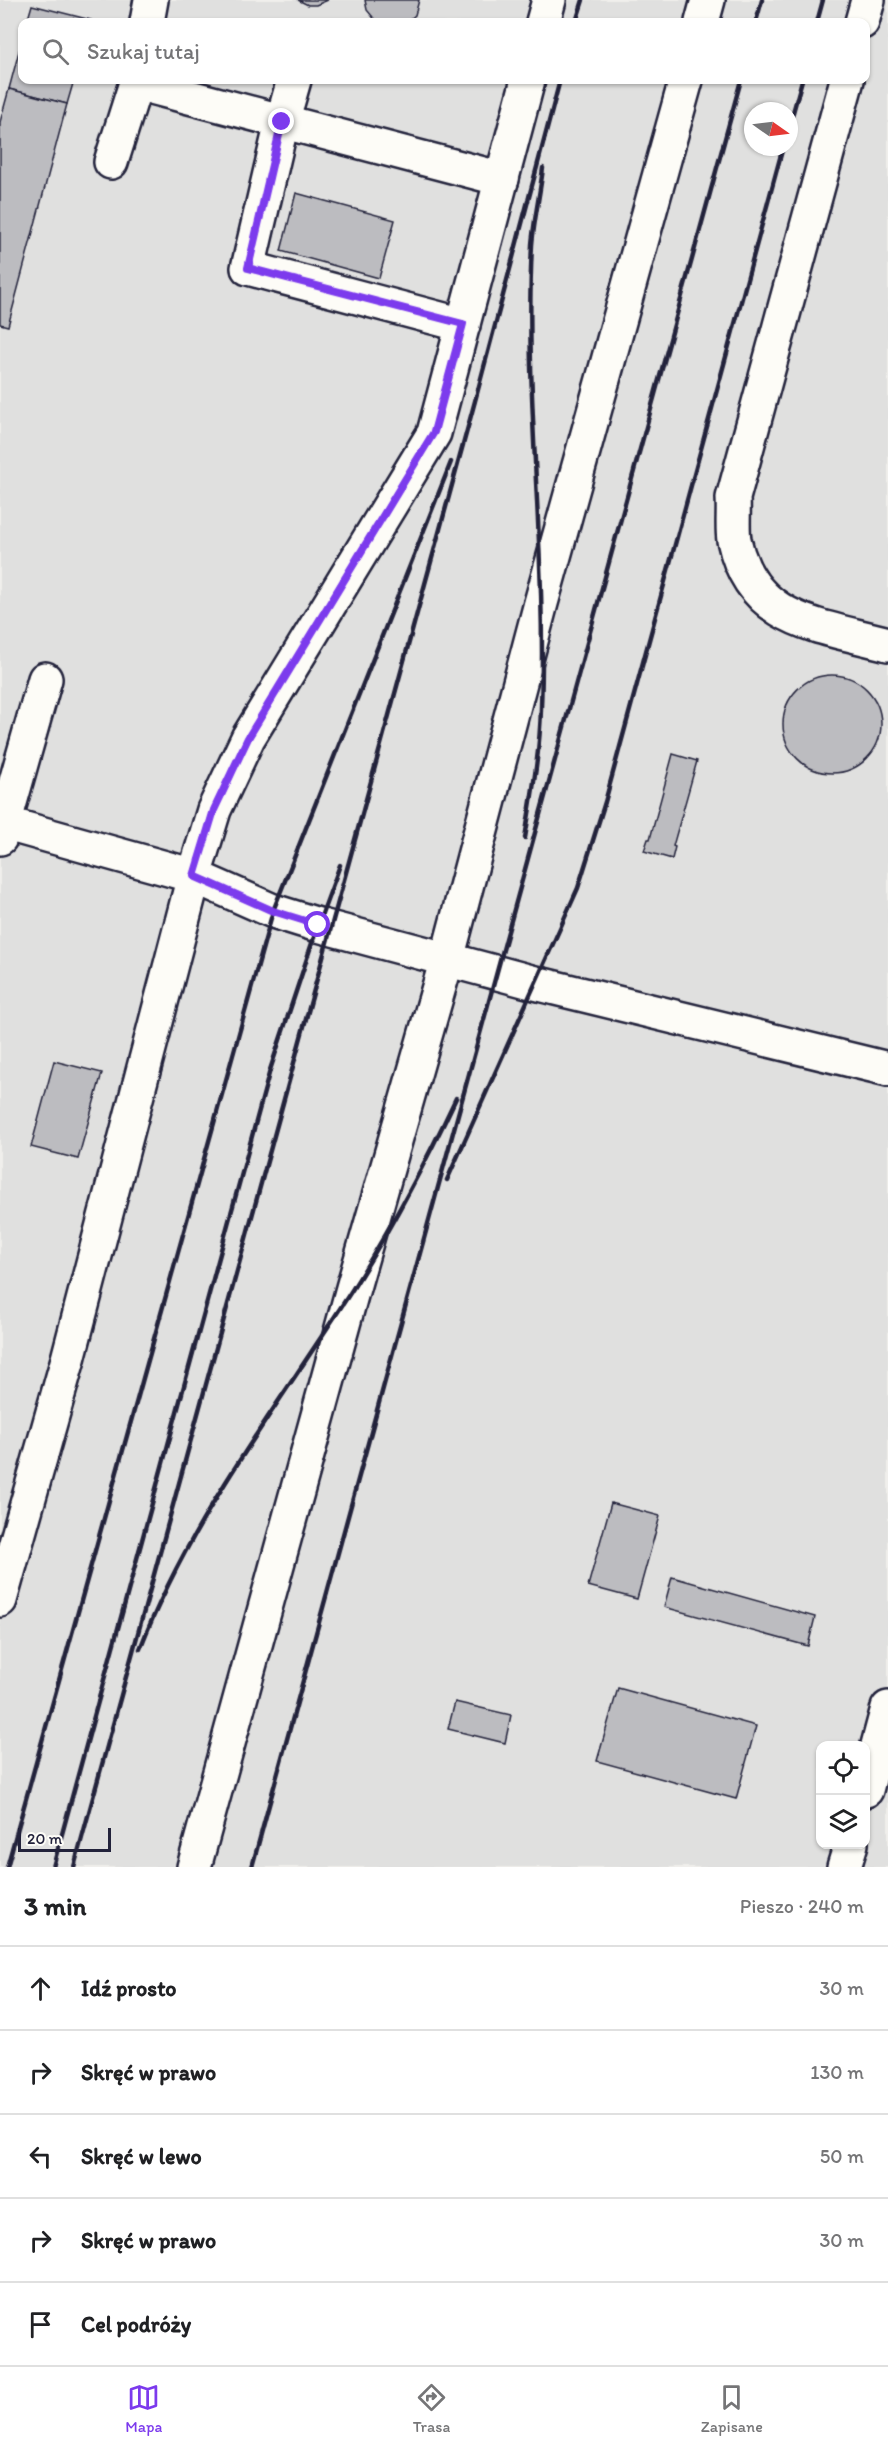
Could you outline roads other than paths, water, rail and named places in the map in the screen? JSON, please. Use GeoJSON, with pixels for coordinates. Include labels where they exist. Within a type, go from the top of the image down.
{"type":"FeatureCollection","features":[{"type":"Feature","properties":{"kind":"lane"},"geometry":{"type":"LineString","coordinates":[[148,18],[151,0]]}},
{"type":"Feature","properties":{"kind":"lane"},"geometry":{"type":"LineString","coordinates":[[544,18],[549,0]]}},
{"type":"Feature","properties":{"kind":"lane"},"geometry":{"type":"LineString","coordinates":[[703,18],[708,0]]}},
{"type":"Feature","properties":{"kind":"lane"},"geometry":{"type":"LineString","coordinates":[[863,18],[868,0]]}},
{"type":"Feature","properties":{"kind":"lane"},"geometry":{"type":"LineString","coordinates":[[111,162],[135,84]]}},
{"type":"Feature","properties":{"kind":"lane"},"geometry":{"type":"LineString","coordinates":[[147,84],[501,179]]}},
{"type":"Feature","properties":{"kind":"lane"},"geometry":{"type":"LineString","coordinates":[[293,84],[248,268],[463,324]]}},
{"type":"Feature","properties":{"kind":"lane"},"geometry":{"type":"LineString","coordinates":[[0,1600],[68,1359],[194,876],[214,810],[248,738],[434,432],[527,84]]}},
{"type":"Feature","properties":{"kind":"lane"},"geometry":{"type":"LineString","coordinates":[[194,1867],[353,1288],[447,958],[538,614],[685,84]]}},
{"type":"Feature","properties":{"kind":"lane"},"geometry":{"type":"LineString","coordinates":[[846,84],[734,498],[734,538],[742,567],[762,598],[789,617],[888,644]]}},
{"type":"Feature","properties":{"kind":"lane"},"geometry":{"type":"LineString","coordinates":[[45,679],[1,828],[194,876],[273,911],[525,980],[888,1069]]}},
{"type":"Feature","properties":{"kind":"lane"},"geometry":{"type":"LineString","coordinates":[[870,1775],[888,1708]]}},
{"type":"Feature","properties":{"kind":"lane"},"geometry":{"type":"LineString","coordinates":[[844,1867],[850,1849]]}},
{"type":"Feature","properties":{"kind":"railway"},"geometry":{"type":"LineString","coordinates":[[577,18],[583,0]]}},
{"type":"Feature","properties":{"kind":"railway"},"geometry":{"type":"LineString","coordinates":[[757,18],[762,0]]}},
{"type":"Feature","properties":{"kind":"railway"},"geometry":{"type":"LineString","coordinates":[[818,18],[823,0]]}},
{"type":"Feature","properties":{"kind":"railway"},"geometry":{"type":"LineString","coordinates":[[74,1867],[475,401],[559,84]]}},
{"type":"Feature","properties":{"kind":"railway"},"geometry":{"type":"LineString","coordinates":[[252,1867],[740,84]]}},
{"type":"Feature","properties":{"kind":"railway"},"geometry":{"type":"LineString","coordinates":[[796,102],[801,84]]}},
{"type":"Feature","properties":{"kind":"railway"},"geometry":{"type":"LineString","coordinates":[[447,1180],[578,888],[605,802],[781,156]]}},
{"type":"Feature","properties":{"kind":"railway"},"geometry":{"type":"LineString","coordinates":[[525,838],[537,757],[541,708],[541,592],[530,303],[532,245],[543,168]]}},
{"type":"Feature","properties":{"kind":"railway"},"geometry":{"type":"LineString","coordinates":[[7,1867],[273,911],[451,462]]}},
{"type":"Feature","properties":{"kind":"railway"},"geometry":{"type":"LineString","coordinates":[[53,1867],[270,1070],[340,865]]}},
{"type":"Feature","properties":{"kind":"railway"},"geometry":{"type":"LineString","coordinates":[[140,1649],[160,1601],[184,1554],[237,1464],[366,1267],[407,1196],[456,1098]]}}]}
